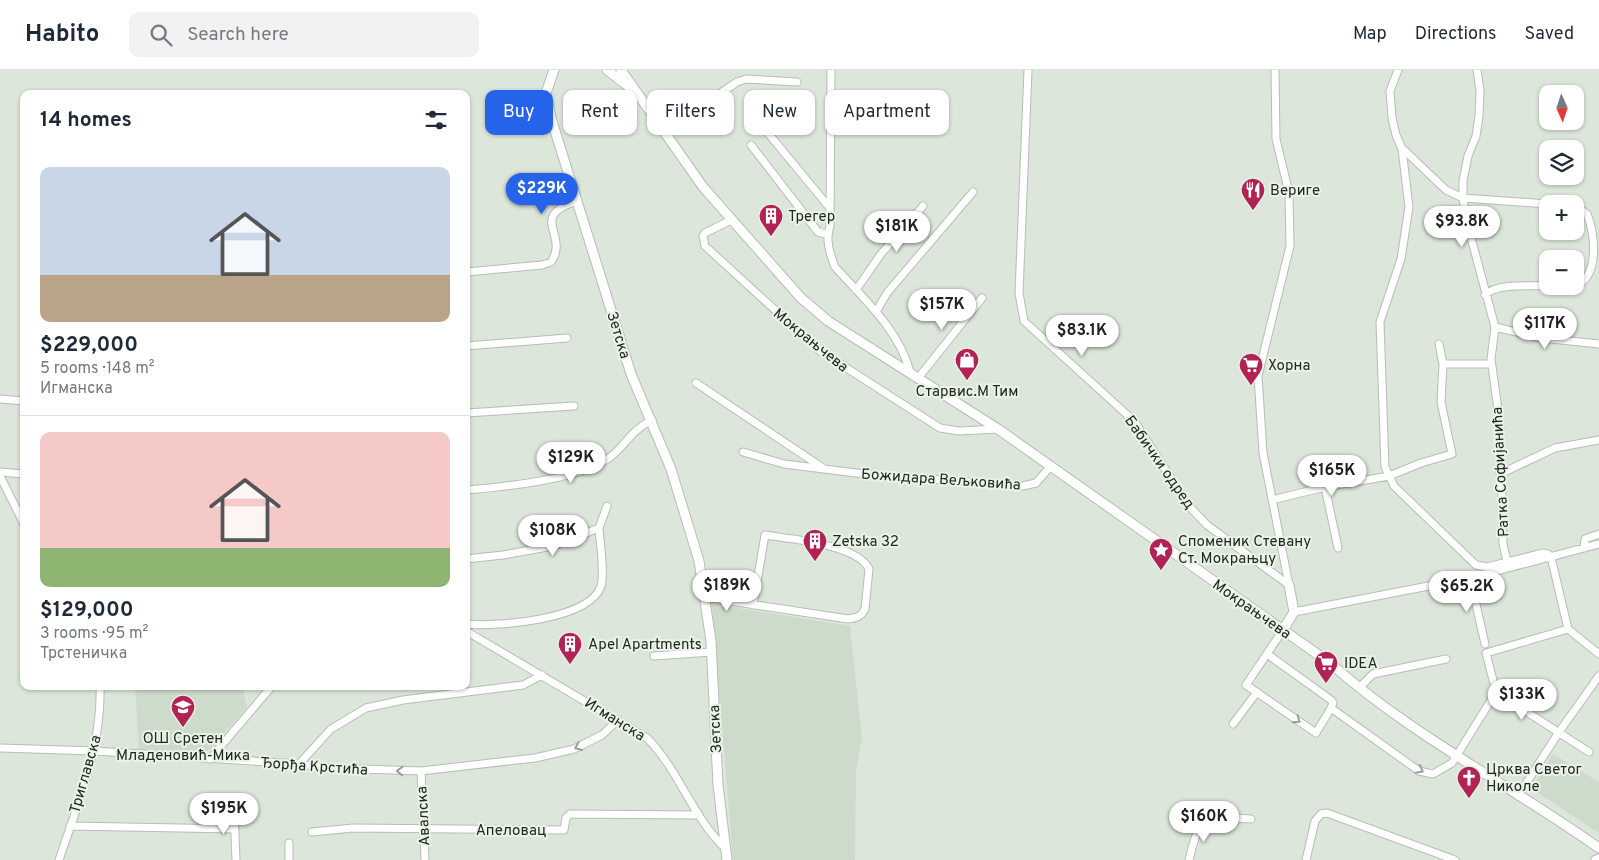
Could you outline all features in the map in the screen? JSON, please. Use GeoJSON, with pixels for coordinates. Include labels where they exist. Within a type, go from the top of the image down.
{"type":"FeatureCollection","features":[{"type":"Feature","properties":{"kind":"street","name":"Зетска"},"geometry":{"type":"LineString","coordinates":[[554,70],[548,84],[546,100],[631,374],[652,420],[671,469],[699,561],[711,652],[718,785],[727,860]]}},
{"type":"Feature","properties":{"kind":"street","name":"Мокрањчева"},"geometry":{"type":"LineString","coordinates":[[607,70],[633,90]]}},
{"type":"Feature","properties":{"kind":"street","name":"Мокрањчева"},"geometry":{"type":"LineString","coordinates":[[621,70],[635,90]]}},
{"type":"Feature","properties":{"kind":"street"},"geometry":{"type":"LineString","coordinates":[[831,70],[830,226],[826,234],[835,267],[876,312],[904,352],[910,372]]}},
{"type":"Feature","properties":{"kind":"street","name":"Бабички одред"},"geometry":{"type":"LineString","coordinates":[[1028,70],[1019,293],[1024,321],[1134,421],[1189,506],[1207,525],[1288,585]]}},
{"type":"Feature","properties":{"kind":"street"},"geometry":{"type":"LineString","coordinates":[[1267,654],[1333,703],[1332,708],[1316,733],[1246,685],[1294,612],[1263,453],[1258,376],[1290,246],[1289,193],[1276,139],[1275,70]]}},
{"type":"Feature","properties":{"kind":"street"},"geometry":{"type":"LineString","coordinates":[[1398,70],[1390,91],[1392,118],[1402,149],[1409,207],[1402,259],[1380,322],[1384,458],[1389,476],[1403,495],[1476,564],[1487,567],[1543,553],[1548,554],[1551,557],[1568,629],[1599,654]]}},
{"type":"Feature","properties":{"kind":"street","name":"Ратка Софијанића"},"geometry":{"type":"LineString","coordinates":[[1477,70],[1480,91],[1479,116],[1476,136],[1468,156],[1463,181],[1463,198],[1466,219],[1495,327],[1491,364],[1500,424],[1503,544],[1507,561]]}},
{"type":"Feature","properties":{"kind":"street"},"geometry":{"type":"LineString","coordinates":[[725,90],[737,82],[755,79],[797,82]]}},
{"type":"Feature","properties":{"kind":"street","name":"Мокрањчева"},"geometry":{"type":"LineString","coordinates":[[637,93],[647,107]]}},
{"type":"Feature","properties":{"kind":"street","name":"Мокрањчева"},"geometry":{"type":"LineString","coordinates":[[667,135],[704,187],[731,220],[801,298],[828,321],[919,377],[998,429],[1330,662],[1360,687],[1456,755],[1599,848]]}},
{"type":"Feature","properties":{"kind":"street"},"geometry":{"type":"LineString","coordinates":[[770,135],[829,207]]}},
{"type":"Feature","properties":{"kind":"street"},"geometry":{"type":"LineString","coordinates":[[751,145],[818,232],[826,234]]}},
{"type":"Feature","properties":{"kind":"street"},"geometry":{"type":"LineString","coordinates":[[1402,149],[1446,190],[1463,198],[1539,203]]}},
{"type":"Feature","properties":{"kind":"street"},"geometry":{"type":"LineString","coordinates":[[876,312],[887,293],[973,192]]}},
{"type":"Feature","properties":{"kind":"street"},"geometry":{"type":"LineString","coordinates":[[470,272],[542,265],[552,262],[556,252],[552,222],[554,213],[560,207],[577,201]]}},
{"type":"Feature","properties":{"kind":"street"},"geometry":{"type":"LineString","coordinates":[[856,290],[881,254],[923,206]]}},
{"type":"Feature","properties":{"kind":"street"},"geometry":{"type":"LineString","coordinates":[[1584,212],[1587,214],[1597,249],[1595,268],[1584,282]]}},
{"type":"Feature","properties":{"kind":"street","name":"Мокрањчева"},"geometry":{"type":"LineString","coordinates":[[731,220],[705,233],[703,236],[704,246],[820,351],[940,428],[959,431],[998,429]]}},
{"type":"Feature","properties":{"kind":"street"},"geometry":{"type":"LineString","coordinates":[[1485,294],[1490,289],[1539,286]]}},
{"type":"Feature","properties":{"kind":"street"},"geometry":{"type":"LineString","coordinates":[[919,377],[982,298]]}},
{"type":"Feature","properties":{"kind":"street"},"geometry":{"type":"LineString","coordinates":[[1495,327],[1542,338],[1599,344]]}},
{"type":"Feature","properties":{"kind":"street"},"geometry":{"type":"LineString","coordinates":[[470,346],[567,338]]}},
{"type":"Feature","properties":{"kind":"street"},"geometry":{"type":"LineString","coordinates":[[1272,500],[1325,487],[1389,476],[1421,463],[1452,454],[1441,402],[1443,364],[1439,344]]}},
{"type":"Feature","properties":{"kind":"street"},"geometry":{"type":"LineString","coordinates":[[1443,364],[1491,364]]}},
{"type":"Feature","properties":{"kind":"street","name":"Божидара Вељковића"},"geometry":{"type":"LineString","coordinates":[[696,383],[825,469]]}},
{"type":"Feature","properties":{"kind":"street"},"geometry":{"type":"LineString","coordinates":[[0,399],[20,401]]}},
{"type":"Feature","properties":{"kind":"street"},"geometry":{"type":"LineString","coordinates":[[470,414],[574,406]]}},
{"type":"Feature","properties":{"kind":"street"},"geometry":{"type":"LineString","coordinates":[[470,490],[514,485],[592,468],[609,458],[637,427],[652,420]]}},
{"type":"Feature","properties":{"kind":"street"},"geometry":{"type":"LineString","coordinates":[[1500,474],[1555,448],[1599,440]]}},
{"type":"Feature","properties":{"kind":"street","name":"Божидара Вељковића"},"geometry":{"type":"LineString","coordinates":[[743,452],[784,464],[825,469],[1023,486],[1036,483],[1050,467]]}},
{"type":"Feature","properties":{"kind":"street"},"geometry":{"type":"LineString","coordinates":[[0,472],[20,474]]}},
{"type":"Feature","properties":{"kind":"street"},"geometry":{"type":"LineString","coordinates":[[0,476],[20,515]]}},
{"type":"Feature","properties":{"kind":"street"},"geometry":{"type":"LineString","coordinates":[[1325,487],[1338,548]]}},
{"type":"Feature","properties":{"kind":"street"},"geometry":{"type":"LineString","coordinates":[[470,624],[538,620],[574,609],[591,599],[599,591],[602,579],[599,528],[608,506]]}},
{"type":"Feature","properties":{"kind":"street"},"geometry":{"type":"LineString","coordinates":[[470,559],[553,546],[599,528]]}},
{"type":"Feature","properties":{"kind":"street"},"geometry":{"type":"LineString","coordinates":[[1584,548],[1585,539],[1599,534]]}},
{"type":"Feature","properties":{"kind":"street"},"geometry":{"type":"LineString","coordinates":[[704,597],[753,605],[848,620],[862,615],[869,569],[860,559],[837,547],[765,535],[753,605]]}},
{"type":"Feature","properties":{"kind":"street"},"geometry":{"type":"LineString","coordinates":[[1294,612],[1470,578],[1599,544]]}},
{"type":"Feature","properties":{"kind":"street"},"geometry":{"type":"LineString","coordinates":[[1470,578],[1485,644]]}},
{"type":"Feature","properties":{"kind":"street"},"geometry":{"type":"LineString","coordinates":[[1568,629],[1486,653],[1496,692],[1589,752]]}},
{"type":"Feature","properties":{"kind":"street","name":"Игманска"},"geometry":{"type":"LineString","coordinates":[[470,633],[618,720],[654,744],[713,836],[726,849]]}},
{"type":"Feature","properties":{"kind":"street"},"geometry":{"type":"LineString","coordinates":[[654,656],[711,652]]}},
{"type":"Feature","properties":{"kind":"street"},"geometry":{"type":"LineString","coordinates":[[1360,687],[1373,674],[1446,660]]}},
{"type":"Feature","properties":{"kind":"street"},"geometry":{"type":"LineString","coordinates":[[299,764],[331,729],[366,708],[403,700],[523,685],[542,675]]}},
{"type":"Feature","properties":{"kind":"street"},"geometry":{"type":"LineString","coordinates":[[1518,796],[1559,732],[1599,676]]}},
{"type":"Feature","properties":{"kind":"street","name":"Триглавска"},"geometry":{"type":"LineString","coordinates":[[59,860],[95,751],[101,712],[100,690]]}},
{"type":"Feature","properties":{"kind":"street"},"geometry":{"type":"LineString","coordinates":[[210,759],[269,690]]}},
{"type":"Feature","properties":{"kind":"street"},"geometry":{"type":"LineString","coordinates":[[1233,724],[1257,692]]}},
{"type":"Feature","properties":{"kind":"street"},"geometry":{"type":"LineString","coordinates":[[1332,708],[1419,770],[1429,774],[1452,763],[1496,692]]}},
{"type":"Feature","properties":{"kind":"street","name":"Ђорђа Крстића"},"geometry":{"type":"LineString","coordinates":[[0,748],[95,751],[299,764],[331,768],[420,771],[535,758],[574,749],[602,735],[618,720]]}},
{"type":"Feature","properties":{"kind":"street","name":"Авалска"},"geometry":{"type":"LineString","coordinates":[[420,771],[424,860]]}},
{"type":"Feature","properties":{"kind":"street"},"geometry":{"type":"LineString","coordinates":[[234,810],[236,860]]}},
{"type":"Feature","properties":{"kind":"street"},"geometry":{"type":"LineString","coordinates":[[1306,860],[1314,821],[1321,814],[1327,813],[1455,860]]}},
{"type":"Feature","properties":{"kind":"street","name":"Апеловац"},"geometry":{"type":"LineString","coordinates":[[312,832],[353,828],[564,830],[566,818],[570,814],[699,815]]}},
{"type":"Feature","properties":{"kind":"street"},"geometry":{"type":"LineString","coordinates":[[1189,860],[1196,831],[1201,824],[1210,819],[1251,818]]}},
{"type":"Feature","properties":{"kind":"street"},"geometry":{"type":"LineString","coordinates":[[70,826],[235,829]]}},
{"type":"Feature","properties":{"kind":"street"},"geometry":{"type":"LineString","coordinates":[[289,844],[289,860]]}},
{"type":"Feature","properties":{"kind":"shaded area"},"geometry":{"type":"Polygon","coordinates":[[[712,604],[850,626],[862,738],[856,770],[855,860],[733,860],[712,604]]]}},
{"type":"Feature","properties":{"kind":"shaded area","name":"ОШ Сретен Младеновић-Мика"},"geometry":{"type":"Polygon","coordinates":[[[135,690],[243,690],[247,707],[210,749],[201,753],[139,750],[135,690]]]}},
{"type":"Feature","properties":{"kind":"shaded area"},"geometry":{"type":"Polygon","coordinates":[[[1553,754],[1599,782],[1599,833],[1531,788],[1553,754]]]}},
{"type":"Feature","properties":{"kind":"place","name":"Вериге"},"geometry":{"type":"Point","coordinates":[1253,211]}},
{"type":"Feature","properties":{"kind":"place","name":"Трегер"},"geometry":{"type":"Point","coordinates":[771,237]}},
{"type":"Feature","properties":{"kind":"place","name":"Старвис.М Тим"},"geometry":{"type":"Point","coordinates":[967,381]}},
{"type":"Feature","properties":{"kind":"place","name":"Хорна"},"geometry":{"type":"Point","coordinates":[1251,386]}},
{"type":"Feature","properties":{"kind":"place","name":"Zetska 32"},"geometry":{"type":"Point","coordinates":[815,562]}},
{"type":"Feature","properties":{"kind":"place","name":"Споменик Стевану Ст. Мокрањцу"},"geometry":{"type":"Point","coordinates":[1161,571]}},
{"type":"Feature","properties":{"kind":"place","name":"Apel Apartments"},"geometry":{"type":"Point","coordinates":[570,665]}},
{"type":"Feature","properties":{"kind":"place","name":"IDEA"},"geometry":{"type":"Point","coordinates":[1326,684]}},
{"type":"Feature","properties":{"kind":"place","name":"ОШ Сретен Младеновић-Мика"},"geometry":{"type":"Point","coordinates":[183,728]}},
{"type":"Feature","properties":{"kind":"place","name":"Црква Светог Николе"},"geometry":{"type":"Point","coordinates":[1469,799]}}]}
